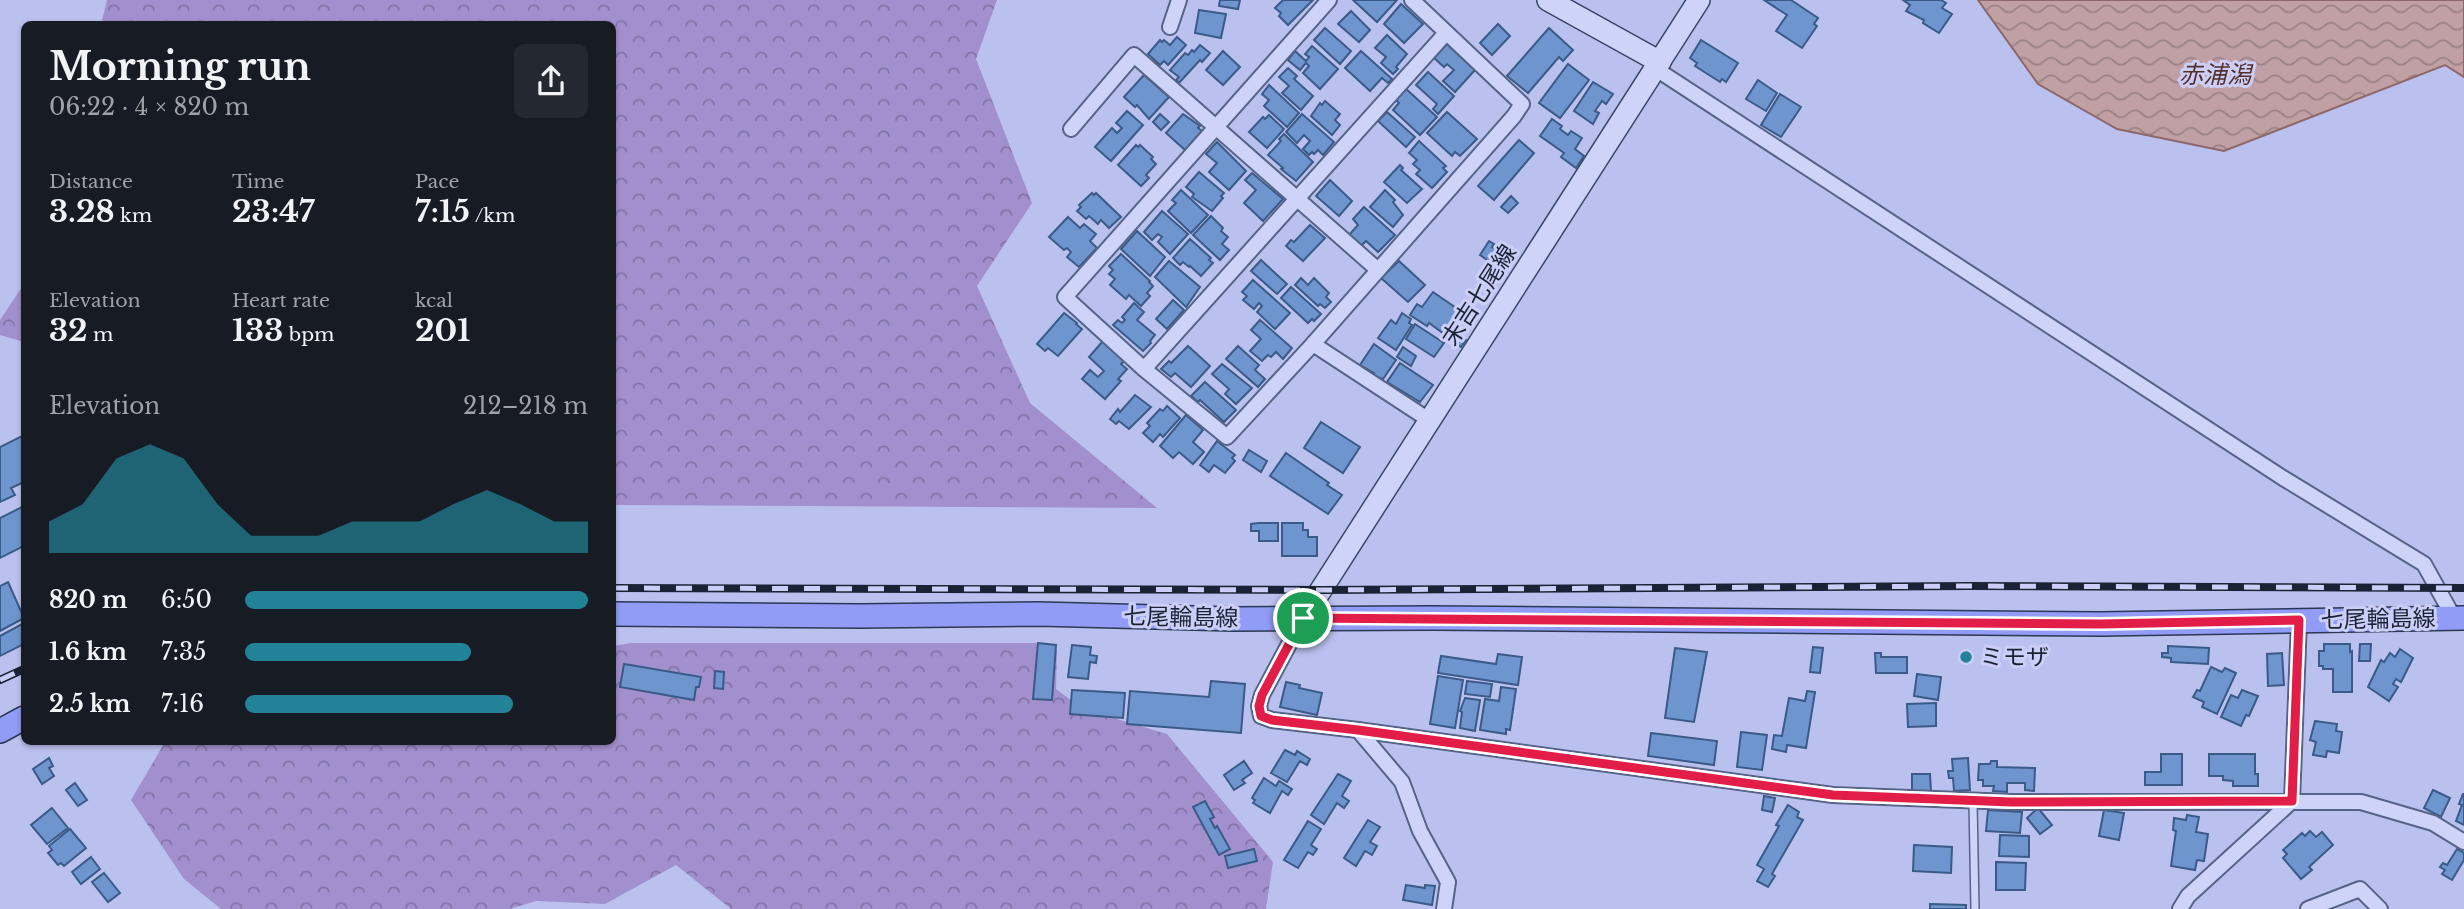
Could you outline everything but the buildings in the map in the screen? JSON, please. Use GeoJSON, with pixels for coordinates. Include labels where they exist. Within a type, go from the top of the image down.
{"type":"FeatureCollection","features":[{"type":"Feature","properties":{"kind":"main road"},"geometry":{"type":"LineString","coordinates":[[1548,0],[1560,4],[1658,66]]}},
{"type":"Feature","properties":{"kind":"main road","name":"末吉七尾線"},"geometry":{"type":"LineString","coordinates":[[1303,618],[1699,0]]}},
{"type":"Feature","properties":{"kind":"main road","name":"七尾輪島線"},"geometry":{"type":"LineString","coordinates":[[616,614],[1039,614],[1233,619],[2101,624],[2459,618]]}},
{"type":"Feature","properties":{"kind":"main road"},"geometry":{"type":"LineString","coordinates":[[0,731],[21,720]]}},
{"type":"Feature","properties":{"kind":"street"},"geometry":{"type":"LineString","coordinates":[[1170,27],[1179,0]]}},
{"type":"Feature","properties":{"kind":"street"},"geometry":{"type":"LineString","coordinates":[[1329,0],[1065,297],[1144,369],[1227,437],[1313,344],[1522,104],[1412,0]]}},
{"type":"Feature","properties":{"kind":"street"},"geometry":{"type":"LineString","coordinates":[[1144,369],[1446,33]]}},
{"type":"Feature","properties":{"kind":"street"},"geometry":{"type":"LineString","coordinates":[[1072,129],[1134,55],[1378,270]]}},
{"type":"Feature","properties":{"kind":"street"},"geometry":{"type":"LineString","coordinates":[[1658,66],[2283,478],[2424,564],[2459,618]]}},
{"type":"Feature","properties":{"kind":"street"},"geometry":{"type":"LineString","coordinates":[[1313,344],[1429,421]]}},
{"type":"Feature","properties":{"kind":"street"},"geometry":{"type":"LineString","coordinates":[[1303,618],[1262,695],[1259,706],[1261,716],[1272,720],[1833,795],[1973,800],[2361,802],[2433,822],[2464,842]]}},
{"type":"Feature","properties":{"kind":"street"},"geometry":{"type":"LineString","coordinates":[[2180,909],[2188,896],[2292,801],[2299,620]]}},
{"type":"Feature","properties":{"kind":"street"},"geometry":{"type":"LineString","coordinates":[[1358,730],[1402,782],[1420,831],[1448,882],[1444,909]]}},
{"type":"Feature","properties":{"kind":"street"},"geometry":{"type":"LineString","coordinates":[[2308,909],[2360,889],[2380,909]]}},
{"type":"Feature","properties":{"kind":"lane"},"geometry":{"type":"LineString","coordinates":[[1973,800],[1975,909]]}},
{"type":"Feature","properties":{"kind":"green space"},"geometry":{"type":"Polygon","coordinates":[[[107,0],[997,0],[976,59],[1032,203],[977,286],[1030,403],[1157,508],[616,505],[616,21],[102,21],[107,0]]]}},
{"type":"Feature","properties":{"kind":"green space"},"geometry":{"type":"Polygon","coordinates":[[[21,288],[21,341],[0,335],[0,320],[21,288]]]}},
{"type":"Feature","properties":{"kind":"green space"},"geometry":{"type":"Polygon","coordinates":[[[631,643],[1039,643],[1057,650],[1056,689],[1083,709],[1167,734],[1273,862],[1266,909],[731,909],[676,865],[605,904],[536,901],[510,909],[221,909],[184,879],[131,800],[163,745],[616,745],[616,646],[631,643]]]}},
{"type":"Feature","properties":{"kind":"water","name":"赤浦潟"},"geometry":{"type":"Polygon","coordinates":[[[1978,0],[2464,0],[2464,77],[2445,65],[2224,151],[2117,129],[2038,84],[1978,0]]]}},
{"type":"Feature","properties":{"kind":"railway"},"geometry":{"type":"LineString","coordinates":[[616,588],[2464,588]]}},
{"type":"Feature","properties":{"kind":"railway"},"geometry":{"type":"LineString","coordinates":[[0,680],[21,670]]}},
{"type":"Feature","properties":{"kind":"place","name":"ミモザ"},"geometry":{"type":"Point","coordinates":[1966,657]}},
{"type":"Feature","properties":{"kind":"route"},"geometry":{"type":"LineString","coordinates":[[1303,618],[2101,624],[2299,620],[2292,801],[2011,802],[1833,795],[1272,720],[1261,716],[1259,706],[1262,695],[1303,618]]}}]}
